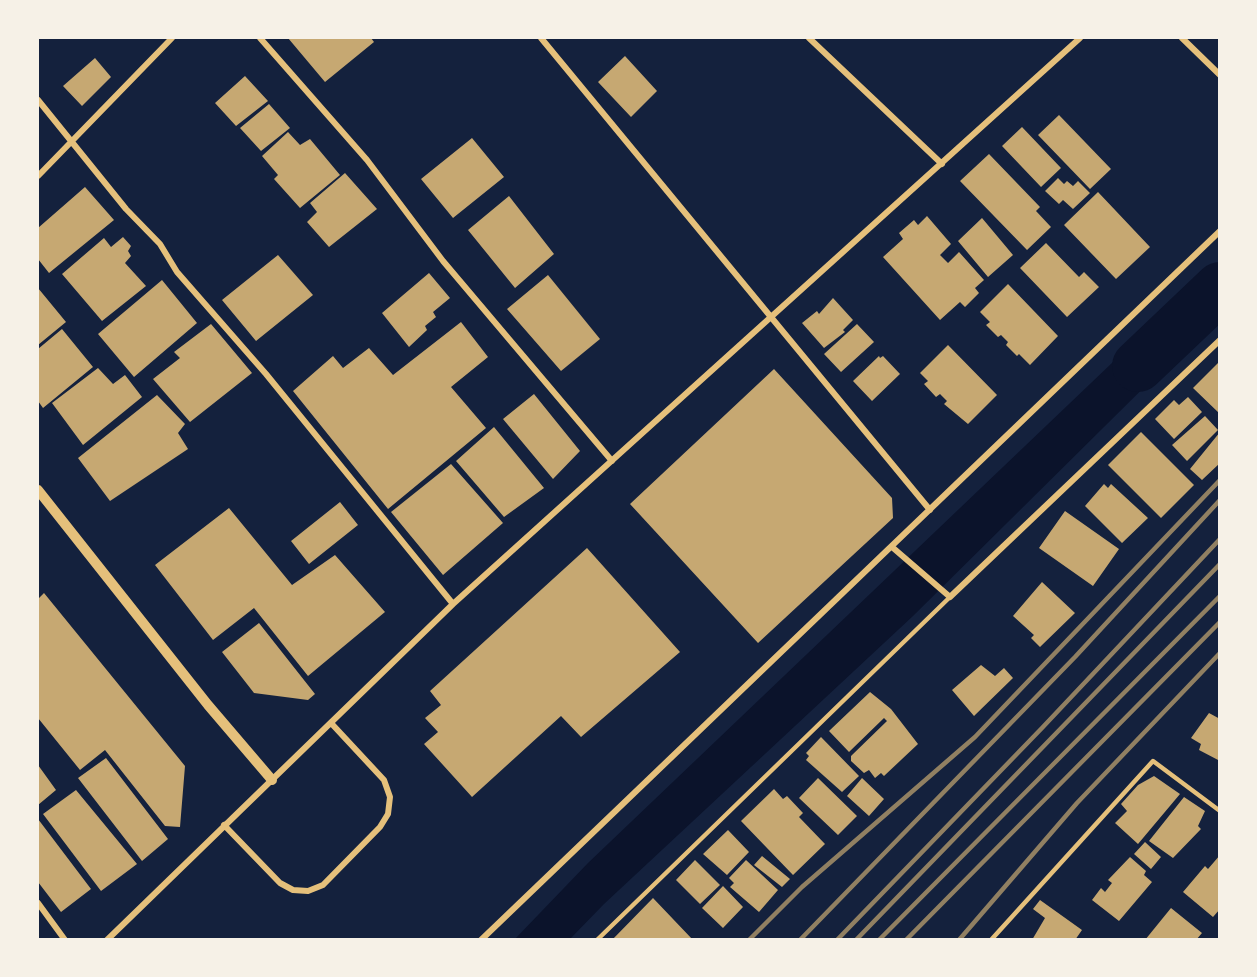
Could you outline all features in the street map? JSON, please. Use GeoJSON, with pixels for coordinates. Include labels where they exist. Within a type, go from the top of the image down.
{"type":"FeatureCollection","features":[{"type":"Feature","properties":{"kind":"street"},"geometry":{"type":"LineString","coordinates":[[38,176],[172,38]]}},
{"type":"Feature","properties":{"kind":"street"},"geometry":{"type":"LineString","coordinates":[[260,38],[367,160],[443,261],[612,461]]}},
{"type":"Feature","properties":{"kind":"street"},"geometry":{"type":"LineString","coordinates":[[541,38],[930,510]]}},
{"type":"Feature","properties":{"kind":"street"},"geometry":{"type":"LineString","coordinates":[[809,38],[942,164]]}},
{"type":"Feature","properties":{"kind":"street"},"geometry":{"type":"LineString","coordinates":[[107,939],[453,604],[1080,38]]}},
{"type":"Feature","properties":{"kind":"street"},"geometry":{"type":"LineString","coordinates":[[1182,38],[1220,75]]}},
{"type":"Feature","properties":{"kind":"street"},"geometry":{"type":"LineString","coordinates":[[38,100],[126,209],[160,244],[177,272],[266,374],[453,604]]}},
{"type":"Feature","properties":{"kind":"street"},"geometry":{"type":"LineString","coordinates":[[481,939],[1220,231]]}},
{"type":"Feature","properties":{"kind":"street"},"geometry":{"type":"LineString","coordinates":[[892,547],[950,597],[1220,340]]}},
{"type":"Feature","properties":{"kind":"street"},"geometry":{"type":"LineString","coordinates":[[38,490],[208,705],[272,780]]}},
{"type":"Feature","properties":{"kind":"street"},"geometry":{"type":"LineString","coordinates":[[224,825],[280,883],[293,890],[308,891],[323,885],[380,827],[388,814],[390,797],[384,780],[331,723]]}},
{"type":"Feature","properties":{"kind":"street"},"geometry":{"type":"LineString","coordinates":[[38,903],[65,939]]}},
{"type":"Feature","properties":{"kind":"lane"},"geometry":{"type":"LineString","coordinates":[[597,939],[950,597]]}},
{"type":"Feature","properties":{"kind":"lane"},"geometry":{"type":"LineString","coordinates":[[991,939],[1153,761],[1220,811]]}},
{"type":"Feature","properties":{"kind":"water"},"geometry":{"type":"Polygon","coordinates":[[[1178,300],[1200,332],[913,616],[604,904],[570,939],[514,940],[588,863],[1178,300]]]}},
{"type":"Feature","properties":{"kind":"building"},"geometry":{"type":"Polygon","coordinates":[[[288,38],[371,38],[374,42],[325,82],[288,38]]]}},
{"type":"Feature","properties":{"kind":"building"},"geometry":{"type":"Polygon","coordinates":[[[625,56],[657,91],[631,117],[598,82],[625,56]]]}},
{"type":"Feature","properties":{"kind":"building"},"geometry":{"type":"Polygon","coordinates":[[[95,58],[111,77],[82,106],[63,86],[95,58]]]}},
{"type":"Feature","properties":{"kind":"building"},"geometry":{"type":"Polygon","coordinates":[[[245,76],[268,101],[236,126],[215,103],[245,76]]]}},
{"type":"Feature","properties":{"kind":"building"},"geometry":{"type":"Polygon","coordinates":[[[269,104],[290,128],[261,151],[240,128],[269,104]]]}},
{"type":"Feature","properties":{"kind":"building"},"geometry":{"type":"Polygon","coordinates":[[[1059,115],[1111,169],[1090,189],[1038,135],[1059,115]]]}},
{"type":"Feature","properties":{"kind":"building"},"geometry":{"type":"Polygon","coordinates":[[[1022,127],[1061,168],[1041,187],[1002,146],[1022,127]]]}},
{"type":"Feature","properties":{"kind":"building"},"geometry":{"type":"Polygon","coordinates":[[[288,132],[300,145],[310,139],[340,175],[300,208],[274,179],[278,175],[262,156],[288,132]]]}},
{"type":"Feature","properties":{"kind":"building"},"geometry":{"type":"Polygon","coordinates":[[[472,138],[504,177],[453,218],[421,179],[472,138]]]}},
{"type":"Feature","properties":{"kind":"building"},"geometry":{"type":"Polygon","coordinates":[[[989,154],[1040,207],[1036,211],[1051,227],[1027,250],[960,181],[989,154]]]}},
{"type":"Feature","properties":{"kind":"building"},"geometry":{"type":"Polygon","coordinates":[[[345,173],[377,209],[329,247],[307,222],[317,212],[310,203],[345,173]]]}},
{"type":"Feature","properties":{"kind":"building"},"geometry":{"type":"Polygon","coordinates":[[[1058,178],[1064,184],[1067,181],[1073,186],[1078,181],[1090,193],[1073,209],[1063,200],[1059,204],[1045,191],[1058,178]]]}},
{"type":"Feature","properties":{"kind":"building"},"geometry":{"type":"Polygon","coordinates":[[[85,187],[114,220],[49,273],[38,259],[38,228],[85,187]]]}},
{"type":"Feature","properties":{"kind":"building"},"geometry":{"type":"Polygon","coordinates":[[[1098,192],[1150,247],[1116,279],[1064,225],[1098,192]]]}},
{"type":"Feature","properties":{"kind":"building"},"geometry":{"type":"Polygon","coordinates":[[[509,196],[554,254],[515,288],[468,230],[509,196]]]}},
{"type":"Feature","properties":{"kind":"building"},"geometry":{"type":"Polygon","coordinates":[[[927,216],[951,244],[940,255],[948,263],[959,252],[984,280],[975,288],[979,293],[965,307],[960,302],[940,320],[883,257],[903,239],[899,233],[914,220],[918,225],[927,216]]]}},
{"type":"Feature","properties":{"kind":"building"},"geometry":{"type":"Polygon","coordinates":[[[982,218],[1013,255],[988,277],[958,241],[982,218]]]}},
{"type":"Feature","properties":{"kind":"building"},"geometry":{"type":"Polygon","coordinates":[[[123,237],[131,246],[128,251],[131,256],[125,263],[146,286],[102,321],[62,274],[104,238],[111,247],[123,237]]]}},
{"type":"Feature","properties":{"kind":"building"},"geometry":{"type":"Polygon","coordinates":[[[1046,243],[1079,277],[1084,272],[1099,287],[1067,317],[1020,268],[1046,243]]]}},
{"type":"Feature","properties":{"kind":"building"},"geometry":{"type":"Polygon","coordinates":[[[278,255],[313,295],[256,341],[222,300],[278,255]]]}},
{"type":"Feature","properties":{"kind":"building"},"geometry":{"type":"Polygon","coordinates":[[[429,273],[450,298],[433,312],[436,317],[425,326],[427,330],[409,347],[382,313],[429,273]]]}},
{"type":"Feature","properties":{"kind":"building"},"geometry":{"type":"Polygon","coordinates":[[[548,275],[600,339],[561,371],[507,309],[548,275]]]}},
{"type":"Feature","properties":{"kind":"building"},"geometry":{"type":"Polygon","coordinates":[[[162,280],[197,323],[134,377],[98,334],[162,280]]]}},
{"type":"Feature","properties":{"kind":"building"},"geometry":{"type":"Polygon","coordinates":[[[1008,284],[1058,336],[1030,365],[1006,345],[1008,342],[1001,335],[998,337],[986,325],[990,322],[980,312],[1008,284]]]}},
{"type":"Feature","properties":{"kind":"building"},"geometry":{"type":"Polygon","coordinates":[[[38,288],[66,322],[38,345],[38,288]]]}},
{"type":"Feature","properties":{"kind":"building"},"geometry":{"type":"Polygon","coordinates":[[[833,298],[853,320],[843,330],[845,332],[824,348],[802,323],[817,311],[819,314],[833,298]]]}},
{"type":"Feature","properties":{"kind":"building"},"geometry":{"type":"Polygon","coordinates":[[[461,322],[488,357],[451,387],[486,428],[388,509],[293,391],[333,356],[343,368],[369,348],[393,375],[461,322]]]}},
{"type":"Feature","properties":{"kind":"building"},"geometry":{"type":"Polygon","coordinates":[[[211,324],[252,373],[190,422],[153,379],[180,358],[174,352],[211,324]]]}},
{"type":"Feature","properties":{"kind":"building"},"geometry":{"type":"Polygon","coordinates":[[[857,324],[874,342],[841,372],[824,354],[857,324]]]}},
{"type":"Feature","properties":{"kind":"building"},"geometry":{"type":"Polygon","coordinates":[[[62,329],[93,367],[43,408],[38,401],[38,349],[62,329]]]}},
{"type":"Feature","properties":{"kind":"building"},"geometry":{"type":"Polygon","coordinates":[[[948,345],[997,395],[968,424],[944,404],[947,401],[940,394],[936,397],[924,384],[928,381],[920,373],[948,345]]]}},
{"type":"Feature","properties":{"kind":"building"},"geometry":{"type":"Polygon","coordinates":[[[879,356],[880,358],[883,356],[900,374],[872,401],[853,381],[879,356]]]}},
{"type":"Feature","properties":{"kind":"building"},"geometry":{"type":"Polygon","coordinates":[[[1220,361],[1220,414],[1193,388],[1220,361]]]}},
{"type":"Feature","properties":{"kind":"building"},"geometry":{"type":"Polygon","coordinates":[[[98,368],[113,384],[125,375],[142,397],[83,445],[52,403],[98,368]]]}},
{"type":"Feature","properties":{"kind":"building"},"geometry":{"type":"Polygon","coordinates":[[[774,369],[892,498],[893,518],[758,643],[630,504],[774,369]]]}},
{"type":"Feature","properties":{"kind":"building"},"geometry":{"type":"Polygon","coordinates":[[[534,394],[580,451],[553,479],[503,419],[534,394]]]}},
{"type":"Feature","properties":{"kind":"building"},"geometry":{"type":"Polygon","coordinates":[[[157,395],[185,424],[178,433],[188,449],[110,501],[78,458],[157,395]]]}},
{"type":"Feature","properties":{"kind":"building"},"geometry":{"type":"Polygon","coordinates":[[[1188,397],[1202,412],[1174,439],[1155,419],[1174,400],[1179,405],[1188,397]]]}},
{"type":"Feature","properties":{"kind":"building"},"geometry":{"type":"Polygon","coordinates":[[[1205,416],[1218,430],[1187,461],[1172,445],[1205,416]]]}},
{"type":"Feature","properties":{"kind":"building"},"geometry":{"type":"Polygon","coordinates":[[[494,427],[544,488],[504,517],[456,461],[494,427]]]}},
{"type":"Feature","properties":{"kind":"building"},"geometry":{"type":"Polygon","coordinates":[[[1141,432],[1194,485],[1161,518],[1108,465],[1141,432]]]}},
{"type":"Feature","properties":{"kind":"building"},"geometry":{"type":"Polygon","coordinates":[[[1220,432],[1220,463],[1202,480],[1190,469],[1220,432]]]}},
{"type":"Feature","properties":{"kind":"building"},"geometry":{"type":"Polygon","coordinates":[[[451,464],[503,523],[443,575],[391,512],[451,464]]]}},
{"type":"Feature","properties":{"kind":"building"},"geometry":{"type":"Polygon","coordinates":[[[1104,484],[1108,488],[1111,484],[1148,518],[1122,543],[1085,506],[1104,484]]]}},
{"type":"Feature","properties":{"kind":"building"},"geometry":{"type":"Polygon","coordinates":[[[340,502],[358,525],[309,564],[291,541],[340,502]]]}},
{"type":"Feature","properties":{"kind":"building"},"geometry":{"type":"Polygon","coordinates":[[[229,508],[292,585],[335,555],[385,612],[308,676],[254,608],[213,640],[155,565],[229,508]]]}},
{"type":"Feature","properties":{"kind":"building"},"geometry":{"type":"Polygon","coordinates":[[[1065,511],[1119,549],[1093,586],[1039,548],[1065,511]]]}},
{"type":"Feature","properties":{"kind":"building"},"geometry":{"type":"Polygon","coordinates":[[[587,548],[680,652],[581,737],[561,716],[472,797],[424,744],[438,732],[425,718],[441,705],[430,691],[587,548]]]}},
{"type":"Feature","properties":{"kind":"building"},"geometry":{"type":"Polygon","coordinates":[[[1042,582],[1075,613],[1040,647],[1031,638],[1034,635],[1013,616],[1042,582]]]}},
{"type":"Feature","properties":{"kind":"building"},"geometry":{"type":"Polygon","coordinates":[[[44,593],[185,766],[180,827],[165,826],[105,750],[80,770],[38,718],[38,599],[44,593]]]}},
{"type":"Feature","properties":{"kind":"building"},"geometry":{"type":"Polygon","coordinates":[[[259,623],[315,694],[308,700],[254,693],[222,652],[259,623]]]}},
{"type":"Feature","properties":{"kind":"building"},"geometry":{"type":"Polygon","coordinates":[[[981,665],[995,676],[1004,668],[1013,678],[974,716],[952,690],[981,665]]]}},
{"type":"Feature","properties":{"kind":"building"},"geometry":{"type":"Polygon","coordinates":[[[870,692],[891,709],[918,744],[884,776],[881,773],[875,778],[869,770],[864,773],[851,761],[851,756],[887,721],[884,718],[849,752],[829,731],[870,692]]]}},
{"type":"Feature","properties":{"kind":"building"},"geometry":{"type":"Polygon","coordinates":[[[1209,713],[1220,719],[1220,761],[1199,750],[1201,744],[1191,738],[1209,713]]]}},
{"type":"Feature","properties":{"kind":"building"},"geometry":{"type":"Polygon","coordinates":[[[821,737],[859,776],[842,792],[806,760],[809,756],[806,753],[821,737]]]}},
{"type":"Feature","properties":{"kind":"building"},"geometry":{"type":"Polygon","coordinates":[[[106,758],[168,839],[142,861],[78,778],[106,758]]]}},
{"type":"Feature","properties":{"kind":"building"},"geometry":{"type":"Polygon","coordinates":[[[38,765],[56,790],[38,805],[38,765]]]}},
{"type":"Feature","properties":{"kind":"building"},"geometry":{"type":"Polygon","coordinates":[[[1154,776],[1180,794],[1138,844],[1115,823],[1127,811],[1121,804],[1138,785],[1154,776]]]}},
{"type":"Feature","properties":{"kind":"building"},"geometry":{"type":"Polygon","coordinates":[[[818,778],[857,816],[838,835],[799,798],[818,778]]]}},
{"type":"Feature","properties":{"kind":"building"},"geometry":{"type":"Polygon","coordinates":[[[862,778],[884,799],[869,816],[847,796],[862,778]]]}},
{"type":"Feature","properties":{"kind":"building"},"geometry":{"type":"Polygon","coordinates":[[[774,789],[783,799],[787,796],[803,813],[799,817],[825,844],[793,875],[741,821],[774,789]]]}},
{"type":"Feature","properties":{"kind":"building"},"geometry":{"type":"Polygon","coordinates":[[[76,790],[137,864],[101,891],[43,814],[76,790]]]}},
{"type":"Feature","properties":{"kind":"building"},"geometry":{"type":"Polygon","coordinates":[[[1184,797],[1205,811],[1198,826],[1201,829],[1173,858],[1149,841],[1184,797]]]}},
{"type":"Feature","properties":{"kind":"building"},"geometry":{"type":"Polygon","coordinates":[[[38,819],[91,889],[61,912],[38,882],[38,819]]]}},
{"type":"Feature","properties":{"kind":"building"},"geometry":{"type":"Polygon","coordinates":[[[728,830],[749,852],[727,875],[703,854],[728,830]]]}},
{"type":"Feature","properties":{"kind":"building"},"geometry":{"type":"Polygon","coordinates":[[[1145,842],[1161,857],[1151,869],[1134,854],[1145,842]]]}},
{"type":"Feature","properties":{"kind":"building"},"geometry":{"type":"Polygon","coordinates":[[[1220,855],[1220,909],[1213,917],[1183,892],[1205,866],[1208,869],[1220,855]]]}},
{"type":"Feature","properties":{"kind":"building"},"geometry":{"type":"Polygon","coordinates":[[[762,856],[790,879],[782,887],[754,865],[762,856]]]}},
{"type":"Feature","properties":{"kind":"building"},"geometry":{"type":"Polygon","coordinates":[[[1130,857],[1146,871],[1144,875],[1152,882],[1119,921],[1092,900],[1101,888],[1105,892],[1112,883],[1108,880],[1130,857]]]}},
{"type":"Feature","properties":{"kind":"building"},"geometry":{"type":"Polygon","coordinates":[[[695,860],[720,885],[700,904],[676,880],[695,860]]]}},
{"type":"Feature","properties":{"kind":"building"},"geometry":{"type":"Polygon","coordinates":[[[746,860],[778,890],[759,912],[730,887],[734,883],[729,878],[746,860]]]}},
{"type":"Feature","properties":{"kind":"building"},"geometry":{"type":"Polygon","coordinates":[[[723,886],[743,907],[723,928],[702,908],[723,886]]]}},
{"type":"Feature","properties":{"kind":"building"},"geometry":{"type":"Polygon","coordinates":[[[653,898],[693,940],[612,940],[653,898]]]}},
{"type":"Feature","properties":{"kind":"building"},"geometry":{"type":"Polygon","coordinates":[[[1040,900],[1082,930],[1075,940],[1032,940],[1045,918],[1033,909],[1040,900]]]}},
{"type":"Feature","properties":{"kind":"building"},"geometry":{"type":"Polygon","coordinates":[[[1171,908],[1202,933],[1196,940],[1145,940],[1171,908]]]}},
{"type":"Feature","properties":{"kind":"waterway"},"geometry":{"type":"LineString","coordinates":[[1138,366],[1220,288]]}},
{"type":"Feature","properties":{"kind":"railway"},"geometry":{"type":"LineString","coordinates":[[749,940],[802,887],[975,737],[1220,480]]}},
{"type":"Feature","properties":{"kind":"railway"},"geometry":{"type":"LineString","coordinates":[[800,940],[1075,657],[1220,500]]}},
{"type":"Feature","properties":{"kind":"railway"},"geometry":{"type":"LineString","coordinates":[[837,940],[1042,728],[1220,539]]}},
{"type":"Feature","properties":{"kind":"railway"},"geometry":{"type":"LineString","coordinates":[[856,940],[1220,564]]}},
{"type":"Feature","properties":{"kind":"railway"},"geometry":{"type":"LineString","coordinates":[[879,940],[1220,596]]}},
{"type":"Feature","properties":{"kind":"railway"},"geometry":{"type":"LineString","coordinates":[[906,940],[1220,622]]}},
{"type":"Feature","properties":{"kind":"railway"},"geometry":{"type":"LineString","coordinates":[[959,940],[1077,803],[1220,653]]}}]}
